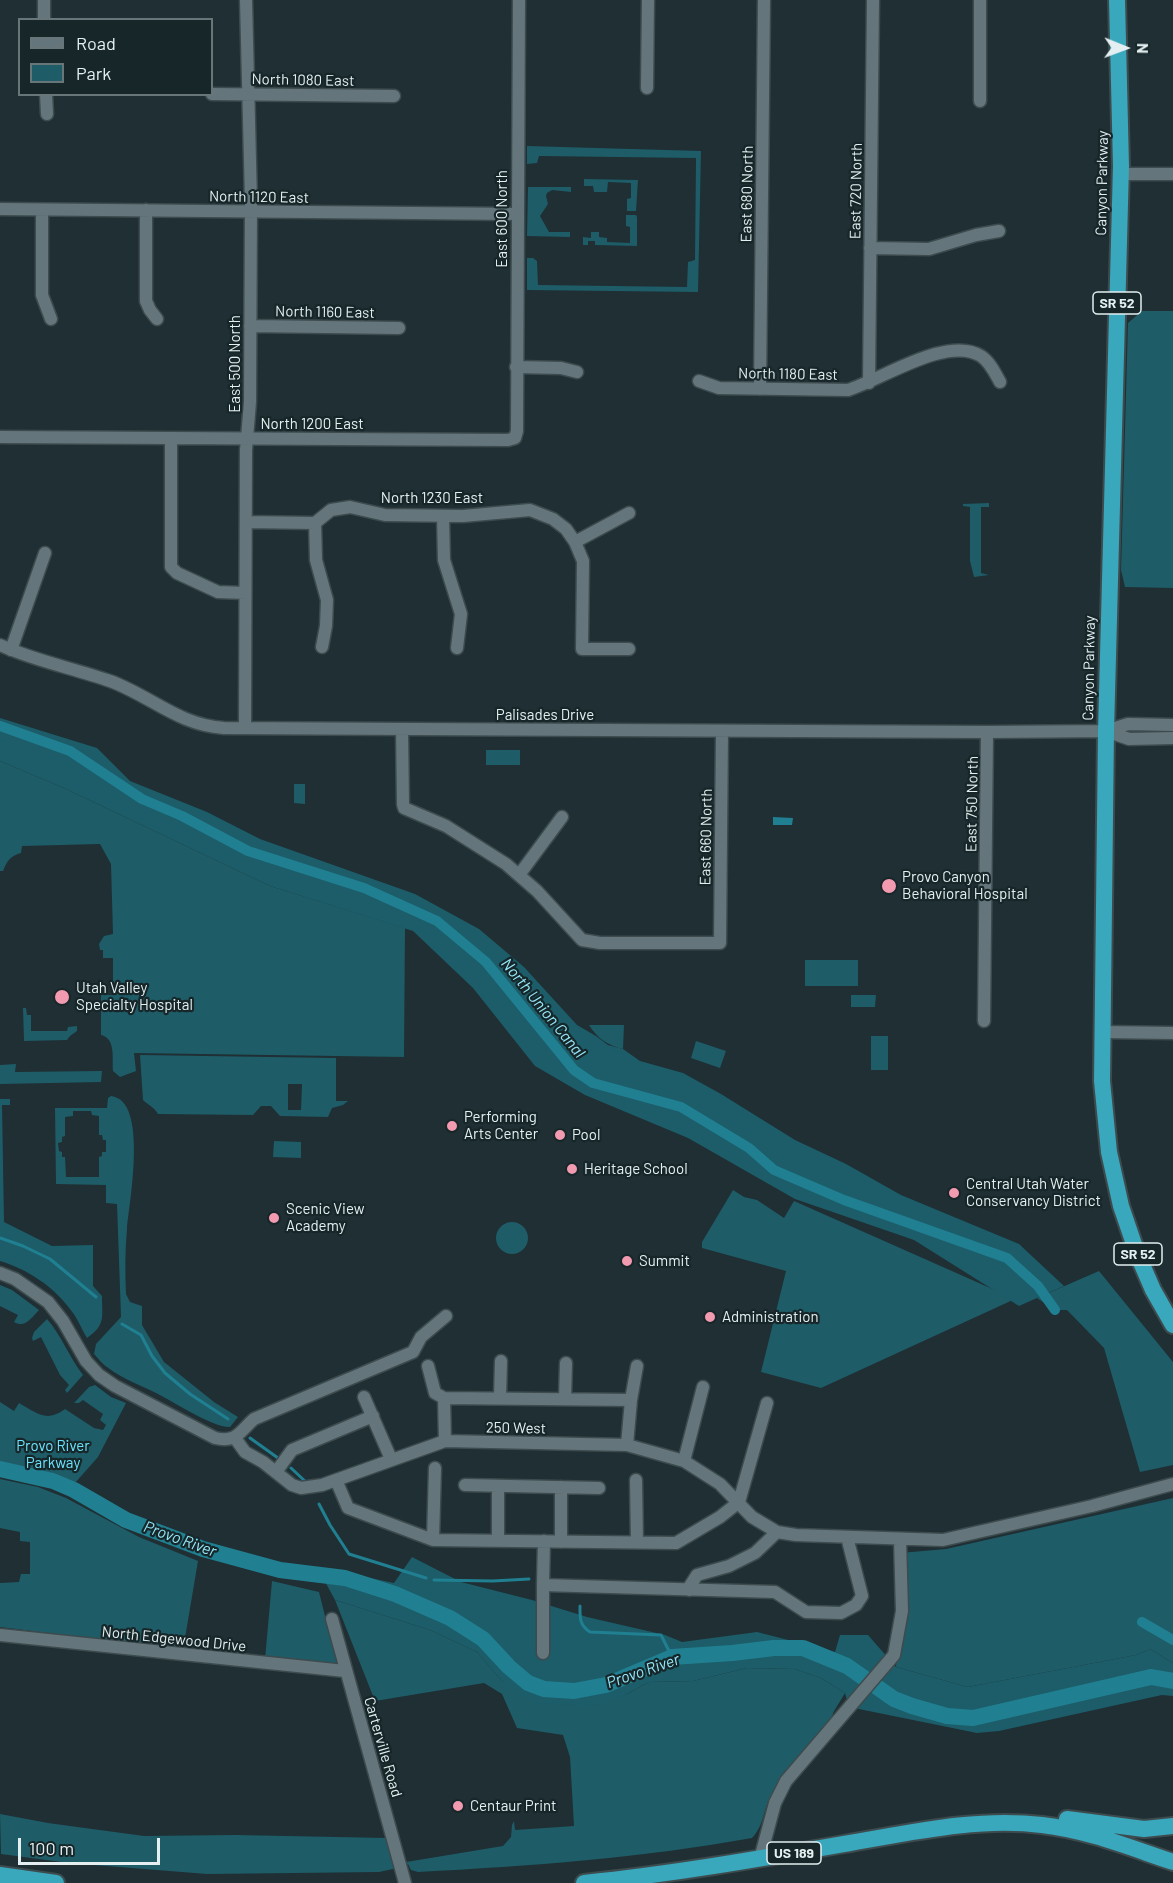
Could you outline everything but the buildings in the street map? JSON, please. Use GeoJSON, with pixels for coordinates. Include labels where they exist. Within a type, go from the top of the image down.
{"type":"FeatureCollection","features":[{"type":"Feature","properties":{"kind":"highway","name":"Canyon Parkway"},"geometry":{"type":"LineString","coordinates":[[1118,0],[1121,174],[1106,731],[1103,1102],[1115,1179],[1137,1253],[1153,1290],[1173,1325]]}},
{"type":"Feature","properties":{"kind":"highway"},"geometry":{"type":"LineString","coordinates":[[1023,1823],[1055,1818],[1136,1829],[1173,1826]]}},
{"type":"Feature","properties":{"kind":"highway","name":"US 189"},"geometry":{"type":"LineString","coordinates":[[584,1883],[684,1872],[952,1826],[1023,1823],[1080,1832],[1173,1862]]}},
{"type":"Feature","properties":{"kind":"highway"},"geometry":{"type":"LineString","coordinates":[[653,1883],[684,1872]]}},
{"type":"Feature","properties":{"kind":"highway"},"geometry":{"type":"LineString","coordinates":[[0,1875],[56,1883]]}},
{"type":"Feature","properties":{"kind":"street"},"geometry":{"type":"LineString","coordinates":[[44,0],[44,18]]}},
{"type":"Feature","properties":{"kind":"street","name":"East 500 North"},"geometry":{"type":"LineString","coordinates":[[245,728],[251,212],[246,0]]}},
{"type":"Feature","properties":{"kind":"street","name":"East 600 North"},"geometry":{"type":"LineString","coordinates":[[515,438],[517,431],[519,0]]}},
{"type":"Feature","properties":{"kind":"street"},"geometry":{"type":"LineString","coordinates":[[647,88],[648,0]]}},
{"type":"Feature","properties":{"kind":"street","name":"East 680 North"},"geometry":{"type":"LineString","coordinates":[[760,389],[764,0]]}},
{"type":"Feature","properties":{"kind":"street","name":"East 720 North"},"geometry":{"type":"LineString","coordinates":[[869,383],[873,0]]}},
{"type":"Feature","properties":{"kind":"street"},"geometry":{"type":"LineString","coordinates":[[980,0],[980,101]]}},
{"type":"Feature","properties":{"kind":"street","name":"North 1080 East"},"geometry":{"type":"LineString","coordinates":[[213,94],[394,96]]}},
{"type":"Feature","properties":{"kind":"street"},"geometry":{"type":"LineString","coordinates":[[46,96],[47,114]]}},
{"type":"Feature","properties":{"kind":"street"},"geometry":{"type":"LineString","coordinates":[[1121,174],[1173,174]]}},
{"type":"Feature","properties":{"kind":"street","name":"North 1120 East"},"geometry":{"type":"LineString","coordinates":[[0,209],[517,214]]}},
{"type":"Feature","properties":{"kind":"street"},"geometry":{"type":"LineString","coordinates":[[42,210],[42,295],[51,320]]}},
{"type":"Feature","properties":{"kind":"street"},"geometry":{"type":"LineString","coordinates":[[146,210],[146,301],[157,319]]}},
{"type":"Feature","properties":{"kind":"street"},"geometry":{"type":"LineString","coordinates":[[870,248],[929,249],[976,235],[999,231]]}},
{"type":"Feature","properties":{"kind":"street","name":"North 1160 East"},"geometry":{"type":"LineString","coordinates":[[250,326],[399,328]]}},
{"type":"Feature","properties":{"kind":"street","name":"North 1180 East"},"geometry":{"type":"LineString","coordinates":[[699,381],[719,388],[848,390],[869,383],[922,357],[938,353],[969,352],[983,357],[1000,382]]}},
{"type":"Feature","properties":{"kind":"street"},"geometry":{"type":"LineString","coordinates":[[516,367],[561,368],[577,372]]}},
{"type":"Feature","properties":{"kind":"street","name":"North 1200 East"},"geometry":{"type":"LineString","coordinates":[[0,437],[508,440],[515,438]]}},
{"type":"Feature","properties":{"kind":"street"},"geometry":{"type":"LineString","coordinates":[[171,439],[171,567],[177,573],[218,592],[245,592]]}},
{"type":"Feature","properties":{"kind":"street","name":"North 1230 East"},"geometry":{"type":"LineString","coordinates":[[315,523],[331,510],[341,507],[385,515],[443,516],[532,510],[560,524],[575,542]]}},
{"type":"Feature","properties":{"kind":"street"},"geometry":{"type":"LineString","coordinates":[[629,513],[575,542],[583,561],[582,649],[629,649]]}},
{"type":"Feature","properties":{"kind":"street"},"geometry":{"type":"LineString","coordinates":[[443,516],[444,560],[461,614],[457,648]]}},
{"type":"Feature","properties":{"kind":"street"},"geometry":{"type":"LineString","coordinates":[[246,522],[315,523],[316,560],[327,600],[322,647]]}},
{"type":"Feature","properties":{"kind":"street"},"geometry":{"type":"LineString","coordinates":[[5,648],[45,553]]}},
{"type":"Feature","properties":{"kind":"street","name":"Palisades Drive"},"geometry":{"type":"LineString","coordinates":[[5,648],[111,681],[181,718],[212,727],[987,732],[1106,731],[1128,724],[1173,725]]}},
{"type":"Feature","properties":{"kind":"street"},"geometry":{"type":"LineString","coordinates":[[402,729],[403,804],[411,812],[442,824],[464,837],[519,875],[562,817]]}},
{"type":"Feature","properties":{"kind":"street","name":"East 660 North"},"geometry":{"type":"LineString","coordinates":[[519,875],[582,940],[600,943],[720,943],[722,731]]}},
{"type":"Feature","properties":{"kind":"street","name":"Palisades Drive"},"geometry":{"type":"LineString","coordinates":[[1106,731],[1129,739],[1173,738]]}},
{"type":"Feature","properties":{"kind":"street","name":"East 750 North"},"geometry":{"type":"LineString","coordinates":[[984,1021],[987,732]]}},
{"type":"Feature","properties":{"kind":"street"},"geometry":{"type":"LineString","coordinates":[[1103,1032],[1173,1033]]}},
{"type":"Feature","properties":{"kind":"street"},"geometry":{"type":"LineString","coordinates":[[0,1273],[15,1279],[48,1302],[63,1321],[86,1361],[99,1375],[115,1386],[215,1438],[231,1439],[254,1419],[413,1352],[421,1337],[446,1316]]}},
{"type":"Feature","properties":{"kind":"street"},"geometry":{"type":"LineString","coordinates":[[500,1397],[501,1361]]}},
{"type":"Feature","properties":{"kind":"street"},"geometry":{"type":"LineString","coordinates":[[565,1398],[566,1363]]}},
{"type":"Feature","properties":{"kind":"street"},"geometry":{"type":"LineString","coordinates":[[428,1366],[435,1393],[444,1398],[631,1400]]}},
{"type":"Feature","properties":{"kind":"street"},"geometry":{"type":"LineString","coordinates":[[627,1445],[637,1366]]}},
{"type":"Feature","properties":{"kind":"street"},"geometry":{"type":"LineString","coordinates":[[684,1461],[703,1387]]}},
{"type":"Feature","properties":{"kind":"street"},"geometry":{"type":"LineString","coordinates":[[364,1397],[391,1459]]}},
{"type":"Feature","properties":{"kind":"street"},"geometry":{"type":"LineString","coordinates":[[444,1398],[445,1441]]}},
{"type":"Feature","properties":{"kind":"street"},"geometry":{"type":"LineString","coordinates":[[336,1480],[348,1508],[434,1540],[676,1543],[720,1517],[739,1502],[767,1403]]}},
{"type":"Feature","properties":{"kind":"street"},"geometry":{"type":"LineString","coordinates":[[276,1472],[292,1450],[373,1416]]}},
{"type":"Feature","properties":{"kind":"street","name":"250 West"},"geometry":{"type":"LineString","coordinates":[[231,1439],[245,1452],[292,1485],[301,1488],[322,1485],[445,1441],[627,1445],[684,1461],[720,1484],[752,1517],[777,1532],[900,1540],[943,1540],[1092,1506],[1173,1484]]}},
{"type":"Feature","properties":{"kind":"street"},"geometry":{"type":"LineString","coordinates":[[434,1540],[435,1468]]}},
{"type":"Feature","properties":{"kind":"street"},"geometry":{"type":"LineString","coordinates":[[636,1480],[637,1542]]}},
{"type":"Feature","properties":{"kind":"street"},"geometry":{"type":"LineString","coordinates":[[465,1485],[599,1488]]}},
{"type":"Feature","properties":{"kind":"street"},"geometry":{"type":"LineString","coordinates":[[498,1486],[498,1540]]}},
{"type":"Feature","properties":{"kind":"street"},"geometry":{"type":"LineString","coordinates":[[561,1487],[561,1542]]}},
{"type":"Feature","properties":{"kind":"street"},"geometry":{"type":"LineString","coordinates":[[689,1590],[697,1575],[729,1566],[755,1553],[777,1532]]}},
{"type":"Feature","properties":{"kind":"street"},"geometry":{"type":"LineString","coordinates":[[543,1586],[775,1592],[806,1612],[841,1613],[856,1605],[862,1596],[847,1537]]}},
{"type":"Feature","properties":{"kind":"street"},"geometry":{"type":"LineString","coordinates":[[760,1859],[775,1803],[786,1781],[887,1664],[897,1647],[902,1611],[900,1540]]}},
{"type":"Feature","properties":{"kind":"street"},"geometry":{"type":"LineString","coordinates":[[543,1653],[544,1541]]}},
{"type":"Feature","properties":{"kind":"street","name":"Carterville Road"},"geometry":{"type":"LineString","coordinates":[[332,1619],[405,1883]]}},
{"type":"Feature","properties":{"kind":"street","name":"North Edgewood Drive"},"geometry":{"type":"LineString","coordinates":[[0,1635],[345,1671]]}},
{"type":"Feature","properties":{"kind":"green space"},"geometry":{"type":"Polygon","coordinates":[[[527,146],[701,151],[698,292],[527,290],[527,258],[537,261],[538,285],[687,287],[688,262],[695,260],[696,158],[539,156],[537,163],[527,164],[527,146]]]}},
{"type":"Feature","properties":{"kind":"green space"},"geometry":{"type":"Polygon","coordinates":[[[584,179],[638,180],[636,211],[627,211],[627,199],[631,198],[631,183],[608,182],[607,192],[594,192],[593,186],[584,186],[584,179]]]}},
{"type":"Feature","properties":{"kind":"green space"},"geometry":{"type":"Polygon","coordinates":[[[528,187],[571,187],[571,192],[552,190],[547,193],[548,204],[540,216],[549,232],[570,232],[570,237],[527,236],[528,187]]]}},
{"type":"Feature","properties":{"kind":"green space"},"geometry":{"type":"Polygon","coordinates":[[[626,215],[637,217],[637,246],[595,245],[595,241],[588,241],[588,245],[583,245],[583,237],[591,238],[591,232],[599,232],[599,237],[607,238],[607,242],[630,243],[630,227],[626,226],[626,215]]]}},
{"type":"Feature","properties":{"kind":"green space"},"geometry":{"type":"Polygon","coordinates":[[[1142,311],[1173,311],[1173,588],[1125,587],[1121,570],[1128,323],[1142,311]]]}},
{"type":"Feature","properties":{"kind":"green space"},"geometry":{"type":"Polygon","coordinates":[[[989,503],[989,507],[981,507],[981,573],[989,575],[974,577],[970,561],[970,507],[963,506],[963,504],[989,503]]]}},
{"type":"Feature","properties":{"kind":"green space"},"geometry":{"type":"Polygon","coordinates":[[[486,750],[520,750],[520,765],[486,765],[486,750]]]}},
{"type":"Feature","properties":{"kind":"green space"},"geometry":{"type":"Polygon","coordinates":[[[0,761],[66,789],[270,886],[405,928],[404,1057],[134,1053],[136,1071],[120,1077],[113,1071],[113,1055],[109,1040],[101,1035],[101,995],[113,995],[113,958],[103,958],[103,950],[100,950],[99,944],[104,936],[113,934],[111,864],[100,844],[22,846],[21,853],[12,857],[3,871],[0,871],[0,761]]]}},
{"type":"Feature","properties":{"kind":"green space"},"geometry":{"type":"Polygon","coordinates":[[[294,784],[305,784],[305,804],[294,803],[294,784]]]}},
{"type":"Feature","properties":{"kind":"green space"},"geometry":{"type":"Polygon","coordinates":[[[805,960],[858,960],[858,986],[805,986],[805,960]]]}},
{"type":"Feature","properties":{"kind":"green space"},"geometry":{"type":"Polygon","coordinates":[[[851,995],[876,995],[875,1007],[851,1007],[851,995]]]}},
{"type":"Feature","properties":{"kind":"green space"},"geometry":{"type":"Polygon","coordinates":[[[23,1008],[26,1008],[27,1015],[31,1015],[31,1031],[67,1031],[68,1027],[77,1026],[77,1031],[67,1040],[24,1041],[23,1008]]]}},
{"type":"Feature","properties":{"kind":"green space"},"geometry":{"type":"Polygon","coordinates":[[[589,1025],[624,1025],[623,1049],[603,1041],[589,1025]]]}},
{"type":"Feature","properties":{"kind":"green space"},"geometry":{"type":"Polygon","coordinates":[[[871,1036],[888,1036],[888,1070],[871,1070],[871,1036]]]}},
{"type":"Feature","properties":{"kind":"green space"},"geometry":{"type":"Polygon","coordinates":[[[696,1041],[726,1051],[720,1068],[691,1058],[696,1041]]]}},
{"type":"Feature","properties":{"kind":"green space"},"geometry":{"type":"Polygon","coordinates":[[[140,1055],[336,1058],[336,1101],[348,1101],[332,1108],[328,1117],[280,1116],[271,1106],[261,1106],[253,1115],[158,1114],[143,1100],[140,1055]],[[288,1084],[288,1110],[301,1110],[302,1084],[288,1084]]]}},
{"type":"Feature","properties":{"kind":"green space"},"geometry":{"type":"Polygon","coordinates":[[[16,1064],[15,1072],[102,1071],[101,1082],[0,1084],[0,1065],[16,1064]]]}},
{"type":"Feature","properties":{"kind":"green space"},"geometry":{"type":"Polygon","coordinates":[[[111,1096],[123,1102],[130,1115],[133,1133],[133,1177],[126,1245],[126,1294],[130,1302],[142,1306],[142,1325],[164,1362],[214,1402],[238,1417],[230,1427],[204,1419],[125,1378],[105,1366],[94,1354],[96,1344],[121,1317],[117,1204],[106,1203],[106,1185],[56,1184],[55,1108],[107,1108],[108,1098],[111,1096]],[[73,1111],[73,1116],[65,1117],[65,1136],[62,1137],[62,1142],[58,1143],[62,1157],[65,1157],[66,1177],[99,1177],[99,1157],[102,1156],[102,1152],[106,1152],[106,1140],[99,1135],[99,1116],[92,1115],[91,1111],[73,1111]]]}},
{"type":"Feature","properties":{"kind":"green space"},"geometry":{"type":"Polygon","coordinates":[[[274,1141],[301,1142],[301,1158],[273,1157],[274,1141]]]}},
{"type":"Feature","properties":{"kind":"green space"},"geometry":{"type":"Polygon","coordinates":[[[733,1190],[744,1197],[757,1200],[784,1218],[794,1201],[1015,1299],[821,1388],[761,1372],[786,1271],[702,1248],[702,1242],[733,1190]]]}},
{"type":"Feature","properties":{"kind":"green space"},"geometry":{"type":"Polygon","coordinates":[[[512,1222],[523,1227],[528,1238],[523,1249],[512,1254],[501,1249],[496,1238],[501,1227],[512,1222]]]}},
{"type":"Feature","properties":{"kind":"green space"},"geometry":{"type":"Polygon","coordinates":[[[1099,1271],[1173,1362],[1173,1465],[1140,1472],[1104,1348],[1067,1310],[1055,1310],[1037,1298],[1099,1271]]]}},
{"type":"Feature","properties":{"kind":"green space"},"geometry":{"type":"Polygon","coordinates":[[[0,1285],[12,1290],[39,1310],[25,1323],[14,1322],[18,1315],[0,1306],[0,1285]]]}},
{"type":"Feature","properties":{"kind":"green space"},"geometry":{"type":"Polygon","coordinates":[[[47,1319],[83,1375],[67,1393],[65,1390],[69,1385],[60,1375],[41,1337],[33,1341],[32,1338],[34,1332],[47,1319]]]}},
{"type":"Feature","properties":{"kind":"green space","name":"Provo River Parkway"},"geometry":{"type":"Polygon","coordinates":[[[95,1385],[111,1397],[126,1403],[98,1457],[75,1483],[57,1474],[0,1462],[0,1402],[14,1411],[19,1403],[36,1413],[47,1416],[65,1409],[94,1428],[103,1430],[106,1425],[100,1420],[103,1414],[83,1400],[74,1403],[89,1387],[95,1385]]]}},
{"type":"Feature","properties":{"kind":"green space"},"geometry":{"type":"Polygon","coordinates":[[[0,1479],[38,1487],[66,1498],[139,1537],[198,1561],[183,1650],[0,1627],[0,1583],[19,1582],[21,1574],[30,1574],[30,1542],[20,1541],[20,1532],[0,1528],[0,1479]]]}},
{"type":"Feature","properties":{"kind":"green space"},"geometry":{"type":"Polygon","coordinates":[[[1173,1498],[1173,1663],[1150,1649],[1136,1655],[968,1687],[896,1667],[900,1553],[946,1549],[1173,1498]]]}},
{"type":"Feature","properties":{"kind":"green space"},"geometry":{"type":"Polygon","coordinates":[[[272,1581],[319,1592],[337,1664],[265,1659],[272,1581]]]}},
{"type":"Feature","properties":{"kind":"green space"},"geometry":{"type":"Polygon","coordinates":[[[335,1600],[430,1630],[477,1652],[502,1681],[625,1695],[649,1682],[693,1681],[747,1668],[795,1669],[821,1678],[845,1693],[832,1719],[777,1785],[768,1801],[759,1828],[752,1838],[669,1851],[586,1860],[418,1872],[411,1870],[408,1864],[400,1863],[503,1846],[511,1837],[514,1821],[515,1830],[574,1826],[570,1757],[563,1735],[517,1728],[502,1694],[484,1683],[375,1701],[335,1600]]]}},
{"type":"Feature","properties":{"kind":"green space"},"geometry":{"type":"Polygon","coordinates":[[[0,1814],[144,1836],[387,1838],[395,1865],[393,1869],[379,1872],[207,1874],[69,1863],[1,1854],[0,1814]]]}},
{"type":"Feature","properties":{"kind":"shaded area"},"geometry":{"type":"Polygon","coordinates":[[[0,718],[97,748],[130,781],[207,812],[260,839],[415,894],[479,929],[524,967],[577,1025],[608,1045],[623,1049],[640,1061],[683,1073],[795,1140],[846,1164],[901,1195],[1019,1244],[1064,1286],[1019,1306],[914,1240],[795,1199],[688,1138],[585,1095],[535,1066],[473,988],[413,931],[270,886],[66,789],[0,761],[0,718]]]}},
{"type":"Feature","properties":{"kind":"shaded area"},"geometry":{"type":"Polygon","coordinates":[[[773,817],[793,818],[792,825],[773,825],[773,817]]]}},
{"type":"Feature","properties":{"kind":"shaded area"},"geometry":{"type":"Polygon","coordinates":[[[0,1099],[10,1099],[10,1105],[2,1105],[4,1222],[52,1246],[93,1245],[93,1286],[102,1296],[102,1320],[97,1329],[87,1338],[72,1312],[56,1293],[30,1274],[0,1261],[0,1099]]]}},
{"type":"Feature","properties":{"kind":"shaded area"},"geometry":{"type":"Polygon","coordinates":[[[412,1557],[461,1582],[587,1617],[665,1635],[682,1642],[757,1632],[835,1652],[840,1635],[868,1635],[896,1667],[968,1687],[1136,1655],[1150,1649],[1173,1663],[1173,1696],[1162,1695],[999,1731],[977,1733],[849,1707],[845,1693],[821,1678],[795,1669],[747,1668],[693,1681],[649,1682],[625,1695],[593,1706],[534,1703],[502,1681],[477,1652],[430,1630],[335,1600],[317,1567],[394,1583],[412,1557]]]}},
{"type":"Feature","properties":{"kind":"waterway","name":"North Union Canal"},"geometry":{"type":"LineString","coordinates":[[0,726],[70,751],[142,799],[182,816],[248,851],[364,888],[437,921],[486,962],[574,1070],[593,1083],[681,1107],[749,1148],[774,1170],[844,1200],[1007,1258],[1038,1286],[1055,1310]]}},
{"type":"Feature","properties":{"kind":"waterway"},"geometry":{"type":"LineString","coordinates":[[0,1238],[50,1259],[96,1297]]}},
{"type":"Feature","properties":{"kind":"waterway"},"geometry":{"type":"LineString","coordinates":[[122,1324],[141,1335],[152,1356],[165,1373],[190,1394],[228,1419]]}},
{"type":"Feature","properties":{"kind":"waterway"},"geometry":{"type":"LineString","coordinates":[[250,1438],[278,1458]]}},
{"type":"Feature","properties":{"kind":"waterway"},"geometry":{"type":"LineString","coordinates":[[291,1468],[307,1483]]}},
{"type":"Feature","properties":{"kind":"waterway","name":"Provo River"},"geometry":{"type":"LineString","coordinates":[[0,1469],[53,1481],[74,1490],[126,1520],[203,1549],[280,1570],[345,1578],[395,1594],[450,1618],[483,1639],[509,1667],[528,1683],[544,1689],[574,1691],[606,1685],[672,1657],[774,1648],[803,1648],[847,1666],[894,1699],[947,1716],[973,1718],[1151,1677],[1173,1681]]}},
{"type":"Feature","properties":{"kind":"waterway"},"geometry":{"type":"LineString","coordinates":[[319,1504],[349,1554],[426,1578]]}},
{"type":"Feature","properties":{"kind":"waterway"},"geometry":{"type":"LineString","coordinates":[[434,1580],[529,1579]]}},
{"type":"Feature","properties":{"kind":"waterway"},"geometry":{"type":"LineString","coordinates":[[580,1606],[582,1624],[590,1632],[661,1635],[672,1657]]}},
{"type":"Feature","properties":{"kind":"waterway"},"geometry":{"type":"LineString","coordinates":[[1142,1622],[1173,1640]]}},
{"type":"Feature","properties":{"kind":"place","name":"Provo Canyon Behavioral Hospital"},"geometry":{"type":"Point","coordinates":[889,886]}},
{"type":"Feature","properties":{"kind":"place","name":"Utah Valley Specialty Hospital"},"geometry":{"type":"Point","coordinates":[62,997]}},
{"type":"Feature","properties":{"kind":"place","name":"Performing Arts Center"},"geometry":{"type":"Point","coordinates":[452,1126]}},
{"type":"Feature","properties":{"kind":"place","name":"Pool"},"geometry":{"type":"Point","coordinates":[560,1135]}},
{"type":"Feature","properties":{"kind":"place","name":"Heritage School"},"geometry":{"type":"Point","coordinates":[572,1169]}},
{"type":"Feature","properties":{"kind":"place","name":"Central Utah Water Conservancy District"},"geometry":{"type":"Point","coordinates":[954,1193]}},
{"type":"Feature","properties":{"kind":"place","name":"Scenic View Academy"},"geometry":{"type":"Point","coordinates":[274,1218]}},
{"type":"Feature","properties":{"kind":"place","name":"Summit"},"geometry":{"type":"Point","coordinates":[627,1261]}},
{"type":"Feature","properties":{"kind":"place","name":"Administration"},"geometry":{"type":"Point","coordinates":[710,1317]}},
{"type":"Feature","properties":{"kind":"place","name":"Centaur Print"},"geometry":{"type":"Point","coordinates":[458,1806]}}]}
